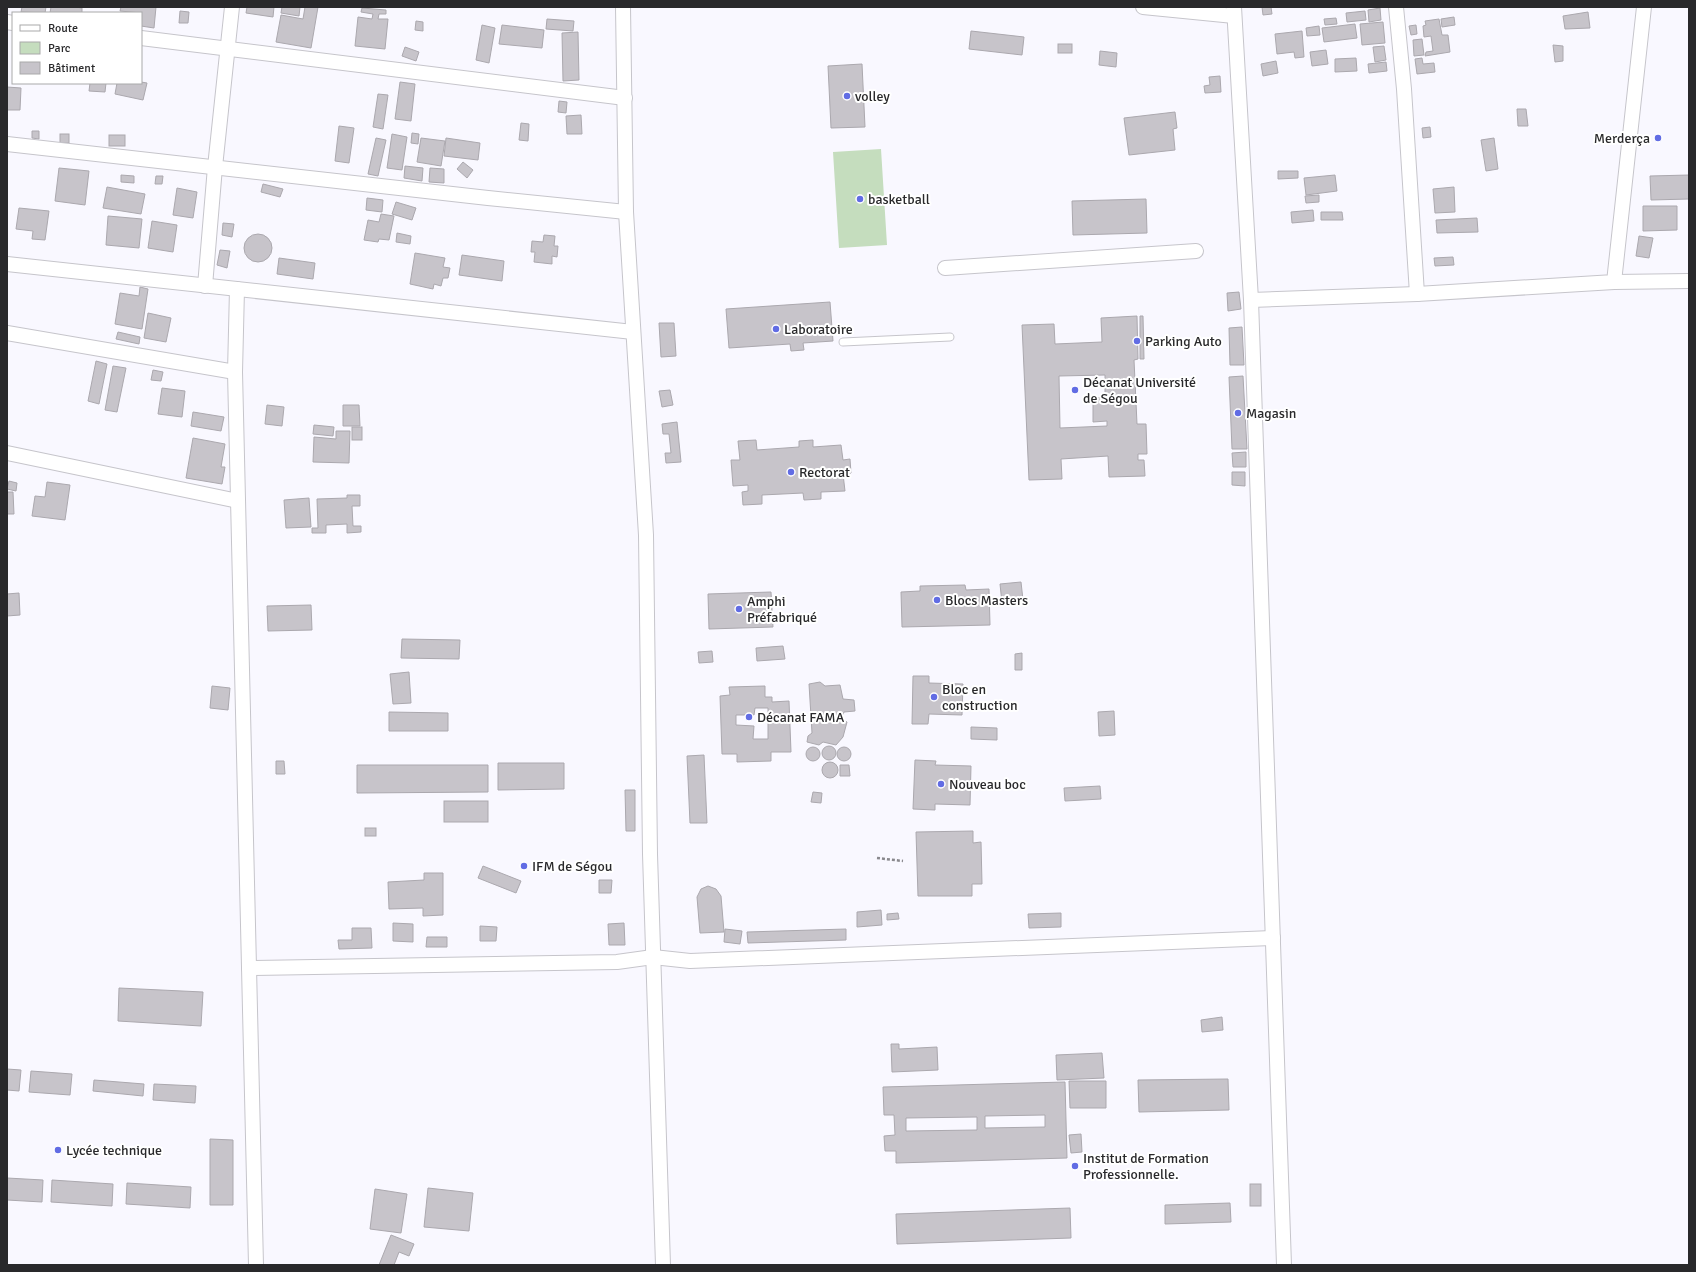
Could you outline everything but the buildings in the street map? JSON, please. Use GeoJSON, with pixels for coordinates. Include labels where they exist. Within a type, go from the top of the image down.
{"type":"FeatureCollection","features":[{"type":"Feature","properties":{"kind":"street"},"geometry":{"type":"LineString","coordinates":[[205,286],[226,49],[232,7]]}},
{"type":"Feature","properties":{"kind":"street"},"geometry":{"type":"LineString","coordinates":[[623,7],[626,212],[646,535],[650,854],[663,1265]]}},
{"type":"Feature","properties":{"kind":"street"},"geometry":{"type":"LineString","coordinates":[[1144,7],[1234,11],[1251,300],[1284,1265]]}},
{"type":"Feature","properties":{"kind":"street"},"geometry":{"type":"LineString","coordinates":[[1396,7],[1418,294]]}},
{"type":"Feature","properties":{"kind":"street"},"geometry":{"type":"LineString","coordinates":[[1614,282],[1644,7]]}},
{"type":"Feature","properties":{"kind":"street"},"geometry":{"type":"LineString","coordinates":[[142,38],[624,98]]}},
{"type":"Feature","properties":{"kind":"street"},"geometry":{"type":"LineString","coordinates":[[7,144],[626,212]]}},
{"type":"Feature","properties":{"kind":"street"},"geometry":{"type":"LineString","coordinates":[[945,268],[1196,251]]}},
{"type":"Feature","properties":{"kind":"street"},"geometry":{"type":"LineString","coordinates":[[7,264],[633,332]]}},
{"type":"Feature","properties":{"kind":"street"},"geometry":{"type":"LineString","coordinates":[[1251,300],[1418,294],[1614,282],[1689,281]]}},
{"type":"Feature","properties":{"kind":"street"},"geometry":{"type":"LineString","coordinates":[[237,289],[235,372],[256,1265]]}},
{"type":"Feature","properties":{"kind":"street"},"geometry":{"type":"LineString","coordinates":[[7,333],[235,372]]}},
{"type":"Feature","properties":{"kind":"street"},"geometry":{"type":"LineString","coordinates":[[7,453],[238,501]]}},
{"type":"Feature","properties":{"kind":"street"},"geometry":{"type":"LineString","coordinates":[[249,968],[617,962],[653,957],[690,961],[1273,938]]}},
{"type":"Feature","properties":{"kind":"lane"},"geometry":{"type":"LineString","coordinates":[[843,342],[950,337]]}},
{"type":"Feature","properties":{"kind":"path"},"geometry":{"type":"LineString","coordinates":[[877,858],[903,861]]}},
{"type":"Feature","properties":{"kind":"green space","name":"basketball"},"geometry":{"type":"Polygon","coordinates":[[[881,149],[887,245],[839,248],[833,152],[881,149]]]}},
{"type":"Feature","properties":{"kind":"place","name":"volley"},"geometry":{"type":"Point","coordinates":[847,96]}},
{"type":"Feature","properties":{"kind":"place","name":"Merderça"},"geometry":{"type":"Point","coordinates":[1658,138]}},
{"type":"Feature","properties":{"kind":"place","name":"basketball"},"geometry":{"type":"Point","coordinates":[860,199]}},
{"type":"Feature","properties":{"kind":"place","name":"Laboratoire"},"geometry":{"type":"Point","coordinates":[776,329]}},
{"type":"Feature","properties":{"kind":"place","name":"Parking Auto"},"geometry":{"type":"Point","coordinates":[1137,341]}},
{"type":"Feature","properties":{"kind":"place","name":"Décanat Université de Ségou"},"geometry":{"type":"Point","coordinates":[1075,390]}},
{"type":"Feature","properties":{"kind":"place","name":"Magasin"},"geometry":{"type":"Point","coordinates":[1238,413]}},
{"type":"Feature","properties":{"kind":"place","name":"Rectorat"},"geometry":{"type":"Point","coordinates":[791,472]}},
{"type":"Feature","properties":{"kind":"place","name":"Blocs Masters"},"geometry":{"type":"Point","coordinates":[937,600]}},
{"type":"Feature","properties":{"kind":"place","name":"Amphi Préfabriqué"},"geometry":{"type":"Point","coordinates":[739,609]}},
{"type":"Feature","properties":{"kind":"place","name":"Bloc en construction"},"geometry":{"type":"Point","coordinates":[934,697]}},
{"type":"Feature","properties":{"kind":"place","name":"Décanat FAMA"},"geometry":{"type":"Point","coordinates":[749,717]}},
{"type":"Feature","properties":{"kind":"place","name":"Nouveau boc"},"geometry":{"type":"Point","coordinates":[941,784]}},
{"type":"Feature","properties":{"kind":"place","name":"IFM de Ségou"},"geometry":{"type":"Point","coordinates":[524,866]}},
{"type":"Feature","properties":{"kind":"place","name":"Lycée technique"},"geometry":{"type":"Point","coordinates":[58,1150]}},
{"type":"Feature","properties":{"kind":"place","name":"Institut de Formation Professionnelle."},"geometry":{"type":"Point","coordinates":[1075,1166]}}]}
